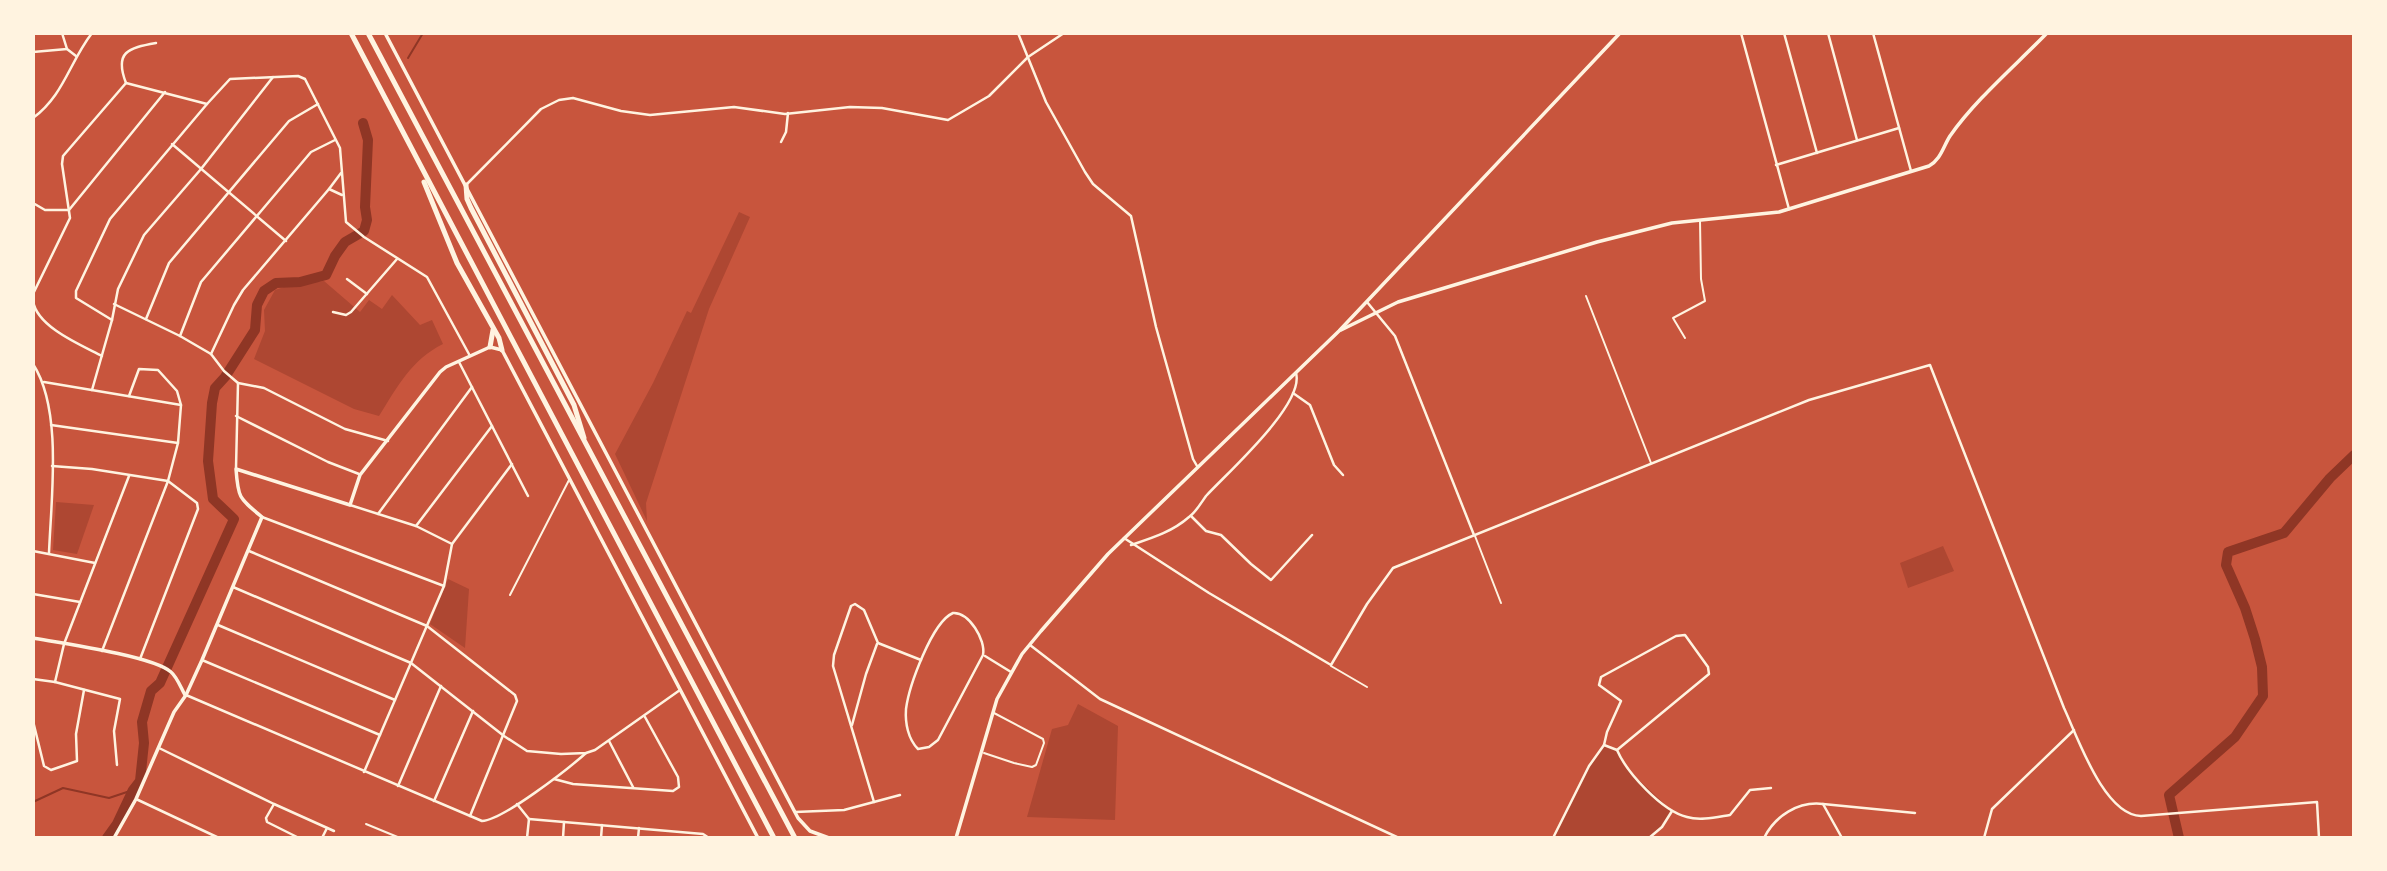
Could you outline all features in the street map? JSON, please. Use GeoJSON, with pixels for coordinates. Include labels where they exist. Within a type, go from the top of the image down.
{"type":"FeatureCollection","features":[{"type":"Feature","properties":{"kind":"highway"},"geometry":{"type":"LineString","coordinates":[[351,33],[774,838]]}},
{"type":"Feature","properties":{"kind":"highway"},"geometry":{"type":"LineString","coordinates":[[368,33],[795,838]]}},
{"type":"Feature","properties":{"kind":"highway"},"geometry":{"type":"LineString","coordinates":[[412,153],[457,263],[502,350]]}},
{"type":"Feature","properties":{"kind":"highway"},"geometry":{"type":"LineString","coordinates":[[466,185],[471,208],[574,405],[588,451]]}},
{"type":"Feature","properties":{"kind":"highway"},"geometry":{"type":"LineString","coordinates":[[490,347],[492,327]]}},
{"type":"Feature","properties":{"kind":"street"},"geometry":{"type":"LineString","coordinates":[[62,33],[67,49],[76,56]]}},
{"type":"Feature","properties":{"kind":"street"},"geometry":{"type":"LineString","coordinates":[[33,118],[57,97],[76,56],[92,33]]}},
{"type":"Feature","properties":{"kind":"street"},"geometry":{"type":"LineString","coordinates":[[385,33],[795,812],[810,831],[829,838]]}},
{"type":"Feature","properties":{"kind":"street"},"geometry":{"type":"LineString","coordinates":[[1018,33],[1046,102],[1085,172],[1093,184],[1131,216],[1156,327],[1197,466]]}},
{"type":"Feature","properties":{"kind":"street"},"geometry":{"type":"LineString","coordinates":[[466,185],[541,109],[559,100],[573,98],[621,111],[650,115],[734,107],[789,113],[850,107],[883,108],[947,120],[989,96],[1028,57],[1065,33]]}},
{"type":"Feature","properties":{"kind":"street"},"geometry":{"type":"LineString","coordinates":[[956,838],[993,713],[1011,673],[1030,645],[1108,554],[1339,331],[1620,33]]}},
{"type":"Feature","properties":{"kind":"street"},"geometry":{"type":"LineString","coordinates":[[1741,33],[1789,209]]}},
{"type":"Feature","properties":{"kind":"street"},"geometry":{"type":"LineString","coordinates":[[1784,33],[1817,153]]}},
{"type":"Feature","properties":{"kind":"street"},"geometry":{"type":"LineString","coordinates":[[1828,33],[1857,140]]}},
{"type":"Feature","properties":{"kind":"street"},"geometry":{"type":"LineString","coordinates":[[1873,33],[1911,171]]}},
{"type":"Feature","properties":{"kind":"street"},"geometry":{"type":"LineString","coordinates":[[1339,331],[1406,300],[1650,227],[1789,209],[1929,166],[1938,160],[1956,128],[2047,33]]}},
{"type":"Feature","properties":{"kind":"street"},"geometry":{"type":"LineString","coordinates":[[126,83],[121,70],[123,56],[128,50],[156,43]]}},
{"type":"Feature","properties":{"kind":"street"},"geometry":{"type":"LineString","coordinates":[[33,52],[67,49]]}},
{"type":"Feature","properties":{"kind":"street"},"geometry":{"type":"LineString","coordinates":[[92,390],[118,289],[144,235],[201,169],[274,76]]}},
{"type":"Feature","properties":{"kind":"street"},"geometry":{"type":"LineString","coordinates":[[112,320],[76,298],[76,291],[110,219],[230,79],[298,76],[305,79],[340,148],[346,222],[363,237],[426,277],[470,356]]}},
{"type":"Feature","properties":{"kind":"street"},"geometry":{"type":"LineString","coordinates":[[126,83],[206,104]]}},
{"type":"Feature","properties":{"kind":"street"},"geometry":{"type":"LineString","coordinates":[[33,294],[70,218],[63,156],[126,83]]}},
{"type":"Feature","properties":{"kind":"street"},"geometry":{"type":"LineString","coordinates":[[69,210],[165,92]]}},
{"type":"Feature","properties":{"kind":"street"},"geometry":{"type":"LineString","coordinates":[[146,319],[169,263],[289,121],[318,103]]}},
{"type":"Feature","properties":{"kind":"street"},"geometry":{"type":"LineString","coordinates":[[781,142],[786,132],[789,113]]}},
{"type":"Feature","properties":{"kind":"street"},"geometry":{"type":"LineString","coordinates":[[1776,165],[1899,128]]}},
{"type":"Feature","properties":{"kind":"street"},"geometry":{"type":"LineString","coordinates":[[180,336],[201,282],[311,152],[335,140]]}},
{"type":"Feature","properties":{"kind":"street"},"geometry":{"type":"LineString","coordinates":[[172,144],[286,241]]}},
{"type":"Feature","properties":{"kind":"street"},"geometry":{"type":"LineString","coordinates":[[211,354],[243,290],[342,171]]}},
{"type":"Feature","properties":{"kind":"street"},"geometry":{"type":"LineString","coordinates":[[329,189],[344,196]]}},
{"type":"Feature","properties":{"kind":"street"},"geometry":{"type":"LineString","coordinates":[[33,203],[45,209],[69,210]]}},
{"type":"Feature","properties":{"kind":"street"},"geometry":{"type":"LineString","coordinates":[[1685,338],[1673,318],[1705,301],[1701,279],[1700,220]]}},
{"type":"Feature","properties":{"kind":"street"},"geometry":{"type":"LineString","coordinates":[[333,312],[345,315],[351,312],[397,259]]}},
{"type":"Feature","properties":{"kind":"street"},"geometry":{"type":"LineString","coordinates":[[347,279],[367,294]]}},
{"type":"Feature","properties":{"kind":"street"},"geometry":{"type":"LineString","coordinates":[[1586,296],[1651,463]]}},
{"type":"Feature","properties":{"kind":"street"},"geometry":{"type":"LineString","coordinates":[[33,301],[34,306],[54,330],[102,356]]}},
{"type":"Feature","properties":{"kind":"street"},"geometry":{"type":"LineString","coordinates":[[1367,302],[1395,336],[1501,603]]}},
{"type":"Feature","properties":{"kind":"street"},"geometry":{"type":"LineString","coordinates":[[114,304],[211,354],[239,383],[264,388],[345,429],[387,441]]}},
{"type":"Feature","properties":{"kind":"street"},"geometry":{"type":"LineString","coordinates":[[350,505],[360,475],[440,372],[490,347],[502,350],[758,838]]}},
{"type":"Feature","properties":{"kind":"street"},"geometry":{"type":"LineString","coordinates":[[458,361],[528,496]]}},
{"type":"Feature","properties":{"kind":"street"},"geometry":{"type":"LineString","coordinates":[[33,364],[44,382],[51,425],[49,554]]}},
{"type":"Feature","properties":{"kind":"street"},"geometry":{"type":"LineString","coordinates":[[1331,665],[1367,604],[1393,568],[1810,400],[1930,365],[2087,762],[2122,812],[2131,816],[2166,815],[2317,802],[2319,838]]}},
{"type":"Feature","properties":{"kind":"street"},"geometry":{"type":"LineString","coordinates":[[102,651],[168,481],[178,443],[181,405],[177,391],[164,375],[158,370],[146,368],[137,371],[129,396]]}},
{"type":"Feature","properties":{"kind":"street"},"geometry":{"type":"LineString","coordinates":[[1131,545],[1164,534],[1191,516],[1272,426],[1293,393],[1298,379],[1296,372]]}},
{"type":"Feature","properties":{"kind":"street"},"geometry":{"type":"LineString","coordinates":[[44,382],[181,405]]}},
{"type":"Feature","properties":{"kind":"street"},"geometry":{"type":"LineString","coordinates":[[239,383],[236,416],[237,493],[245,503],[262,517],[444,586]]}},
{"type":"Feature","properties":{"kind":"street"},"geometry":{"type":"LineString","coordinates":[[378,514],[472,387]]}},
{"type":"Feature","properties":{"kind":"street"},"geometry":{"type":"LineString","coordinates":[[1293,393],[1310,405],[1334,466],[1342,475]]}},
{"type":"Feature","properties":{"kind":"street"},"geometry":{"type":"LineString","coordinates":[[236,416],[360,475]]}},
{"type":"Feature","properties":{"kind":"street"},"geometry":{"type":"LineString","coordinates":[[51,425],[178,443]]}},
{"type":"Feature","properties":{"kind":"street"},"geometry":{"type":"LineString","coordinates":[[416,526],[492,426]]}},
{"type":"Feature","properties":{"kind":"street"},"geometry":{"type":"LineString","coordinates":[[364,772],[444,586],[452,544],[512,464]]}},
{"type":"Feature","properties":{"kind":"street"},"geometry":{"type":"LineString","coordinates":[[52,466],[92,469],[168,481],[197,503],[198,509],[140,659]]}},
{"type":"Feature","properties":{"kind":"street"},"geometry":{"type":"LineString","coordinates":[[236,469],[416,526],[452,544]]}},
{"type":"Feature","properties":{"kind":"street"},"geometry":{"type":"LineString","coordinates":[[55,682],[64,644],[129,476]]}},
{"type":"Feature","properties":{"kind":"street"},"geometry":{"type":"LineString","coordinates":[[510,595],[569,479]]}},
{"type":"Feature","properties":{"kind":"street"},"geometry":{"type":"LineString","coordinates":[[1191,516],[1206,531],[1221,535],[1271,580],[1312,535]]}},
{"type":"Feature","properties":{"kind":"street"},"geometry":{"type":"LineString","coordinates":[[114,838],[136,799],[174,712],[186,695],[262,517]]}},
{"type":"Feature","properties":{"kind":"street"},"geometry":{"type":"LineString","coordinates":[[1124,538],[1131,545],[1367,687]]}},
{"type":"Feature","properties":{"kind":"street"},"geometry":{"type":"LineString","coordinates":[[33,551],[95,564]]}},
{"type":"Feature","properties":{"kind":"street"},"geometry":{"type":"LineString","coordinates":[[249,551],[427,626],[515,695],[517,701],[504,736],[470,816]]}},
{"type":"Feature","properties":{"kind":"street"},"geometry":{"type":"LineString","coordinates":[[233,587],[411,663],[527,751],[586,753]]}},
{"type":"Feature","properties":{"kind":"street"},"geometry":{"type":"LineString","coordinates":[[33,594],[80,602]]}},
{"type":"Feature","properties":{"kind":"street"},"geometry":{"type":"LineString","coordinates":[[852,725],[878,643],[864,610],[853,604],[833,660],[874,802]]}},
{"type":"Feature","properties":{"kind":"street"},"geometry":{"type":"LineString","coordinates":[[958,612],[966,617],[983,642],[984,655],[937,740],[923,750],[915,746],[907,724],[906,709],[921,660],[943,619],[958,612]]}},
{"type":"Feature","properties":{"kind":"street"},"geometry":{"type":"LineString","coordinates":[[217,624],[395,700]]}},
{"type":"Feature","properties":{"kind":"street"},"geometry":{"type":"LineString","coordinates":[[1553,838],[1589,766],[1604,745],[1606,732],[1621,701],[1599,685],[1601,677],[1676,636],[1685,635],[1708,667],[1709,674],[1617,751]]}},
{"type":"Feature","properties":{"kind":"street"},"geometry":{"type":"LineString","coordinates":[[33,638],[160,665],[172,672],[186,695],[482,821],[489,820],[517,804],[586,753],[609,741],[681,689]]}},
{"type":"Feature","properties":{"kind":"street"},"geometry":{"type":"LineString","coordinates":[[878,643],[921,660]]}},
{"type":"Feature","properties":{"kind":"street"},"geometry":{"type":"LineString","coordinates":[[1030,645],[1100,699],[1399,838]]}},
{"type":"Feature","properties":{"kind":"street"},"geometry":{"type":"LineString","coordinates":[[984,655],[1011,673]]}},
{"type":"Feature","properties":{"kind":"street"},"geometry":{"type":"LineString","coordinates":[[202,660],[380,734]]}},
{"type":"Feature","properties":{"kind":"street"},"geometry":{"type":"LineString","coordinates":[[33,679],[120,699],[114,731],[117,765]]}},
{"type":"Feature","properties":{"kind":"street"},"geometry":{"type":"LineString","coordinates":[[398,786],[441,686]]}},
{"type":"Feature","properties":{"kind":"street"},"geometry":{"type":"LineString","coordinates":[[33,721],[44,766],[51,770],[76,761],[76,734],[84,689]]}},
{"type":"Feature","properties":{"kind":"street"},"geometry":{"type":"LineString","coordinates":[[433,802],[473,711]]}},
{"type":"Feature","properties":{"kind":"street"},"geometry":{"type":"LineString","coordinates":[[980,752],[1032,767],[1044,743],[1043,739],[993,713]]}},
{"type":"Feature","properties":{"kind":"street"},"geometry":{"type":"LineString","coordinates":[[554,779],[566,784],[671,791],[679,787],[678,777],[644,715]]}},
{"type":"Feature","properties":{"kind":"street"},"geometry":{"type":"LineString","coordinates":[[1984,838],[1992,809],[2074,730]]}},
{"type":"Feature","properties":{"kind":"street"},"geometry":{"type":"LineString","coordinates":[[609,741],[633,787]]}},
{"type":"Feature","properties":{"kind":"street"},"geometry":{"type":"LineString","coordinates":[[1604,745],[1617,751],[1624,766],[1672,811],[1687,818],[1730,815],[1751,790],[1771,788]]}},
{"type":"Feature","properties":{"kind":"street"},"geometry":{"type":"LineString","coordinates":[[159,748],[334,831]]}},
{"type":"Feature","properties":{"kind":"street"},"geometry":{"type":"LineString","coordinates":[[795,812],[844,810],[901,795]]}},
{"type":"Feature","properties":{"kind":"street"},"geometry":{"type":"LineString","coordinates":[[136,799],[219,838]]}},
{"type":"Feature","properties":{"kind":"street"},"geometry":{"type":"LineString","coordinates":[[1764,838],[1770,826],[1798,806],[1812,803],[1915,813]]}},
{"type":"Feature","properties":{"kind":"street"},"geometry":{"type":"LineString","coordinates":[[274,804],[266,818],[267,822],[299,838]]}},
{"type":"Feature","properties":{"kind":"street"},"geometry":{"type":"LineString","coordinates":[[517,804],[529,819],[527,838]]}},
{"type":"Feature","properties":{"kind":"street"},"geometry":{"type":"LineString","coordinates":[[1823,804],[1842,838]]}},
{"type":"Feature","properties":{"kind":"street"},"geometry":{"type":"LineString","coordinates":[[1649,838],[1662,827],[1672,811]]}},
{"type":"Feature","properties":{"kind":"street"},"geometry":{"type":"LineString","coordinates":[[529,819],[703,834],[709,838]]}},
{"type":"Feature","properties":{"kind":"street"},"geometry":{"type":"LineString","coordinates":[[563,838],[565,822]]}},
{"type":"Feature","properties":{"kind":"street"},"geometry":{"type":"LineString","coordinates":[[366,824],[400,838]]}},
{"type":"Feature","properties":{"kind":"street"},"geometry":{"type":"LineString","coordinates":[[601,838],[602,825]]}},
{"type":"Feature","properties":{"kind":"street"},"geometry":{"type":"LineString","coordinates":[[322,838],[327,828]]}},
{"type":"Feature","properties":{"kind":"street"},"geometry":{"type":"LineString","coordinates":[[638,838],[639,828]]}},
{"type":"Feature","properties":{"kind":"shaded area"},"geometry":{"type":"Polygon","coordinates":[[[739,212],[750,217],[709,309],[646,503],[647,521],[615,454],[687,311],[691,313],[739,212]]]}},
{"type":"Feature","properties":{"kind":"shaded area"},"geometry":{"type":"Polygon","coordinates":[[[324,281],[360,312],[369,300],[382,309],[392,295],[420,325],[432,320],[443,344],[414,366],[379,416],[354,409],[254,359],[265,331],[264,310],[275,290],[290,285],[324,281]]]}},
{"type":"Feature","properties":{"kind":"shaded area"},"geometry":{"type":"Polygon","coordinates":[[[56,502],[94,505],[77,554],[53,550],[56,502]]]}},
{"type":"Feature","properties":{"kind":"shaded area"},"geometry":{"type":"Polygon","coordinates":[[[1943,546],[1954,571],[1908,588],[1900,563],[1943,546]]]}},
{"type":"Feature","properties":{"kind":"shaded area"},"geometry":{"type":"Polygon","coordinates":[[[448,579],[469,589],[465,648],[430,624],[448,579]]]}},
{"type":"Feature","properties":{"kind":"shaded area"},"geometry":{"type":"Polygon","coordinates":[[[1078,704],[1118,726],[1115,820],[1027,817],[1052,729],[1068,725],[1078,704]]]}},
{"type":"Feature","properties":{"kind":"shaded area"},"geometry":{"type":"Polygon","coordinates":[[[1604,745],[1617,750],[1624,766],[1672,811],[1662,827],[1649,838],[1553,838],[1589,766],[1604,745]]]}},
{"type":"Feature","properties":{"kind":"waterway"},"geometry":{"type":"LineString","coordinates":[[408,58],[423,33]]}},
{"type":"Feature","properties":{"kind":"waterway"},"geometry":{"type":"LineString","coordinates":[[107,838],[140,781],[144,743],[142,722],[151,691],[160,683],[234,519],[213,499],[208,461],[215,388],[255,330],[257,305],[264,291],[276,283],[300,282],[326,275],[345,242],[364,231],[367,220],[365,207],[368,140],[363,123]]}},
{"type":"Feature","properties":{"kind":"waterway"},"geometry":{"type":"LineString","coordinates":[[2179,838],[2169,795],[2235,737],[2263,696],[2262,667],[2245,608],[2226,565],[2228,552],[2284,533],[2330,478],[2354,455]]}},
{"type":"Feature","properties":{"kind":"waterway"},"geometry":{"type":"LineString","coordinates":[[33,802],[63,788],[109,798],[133,790]]}}]}
